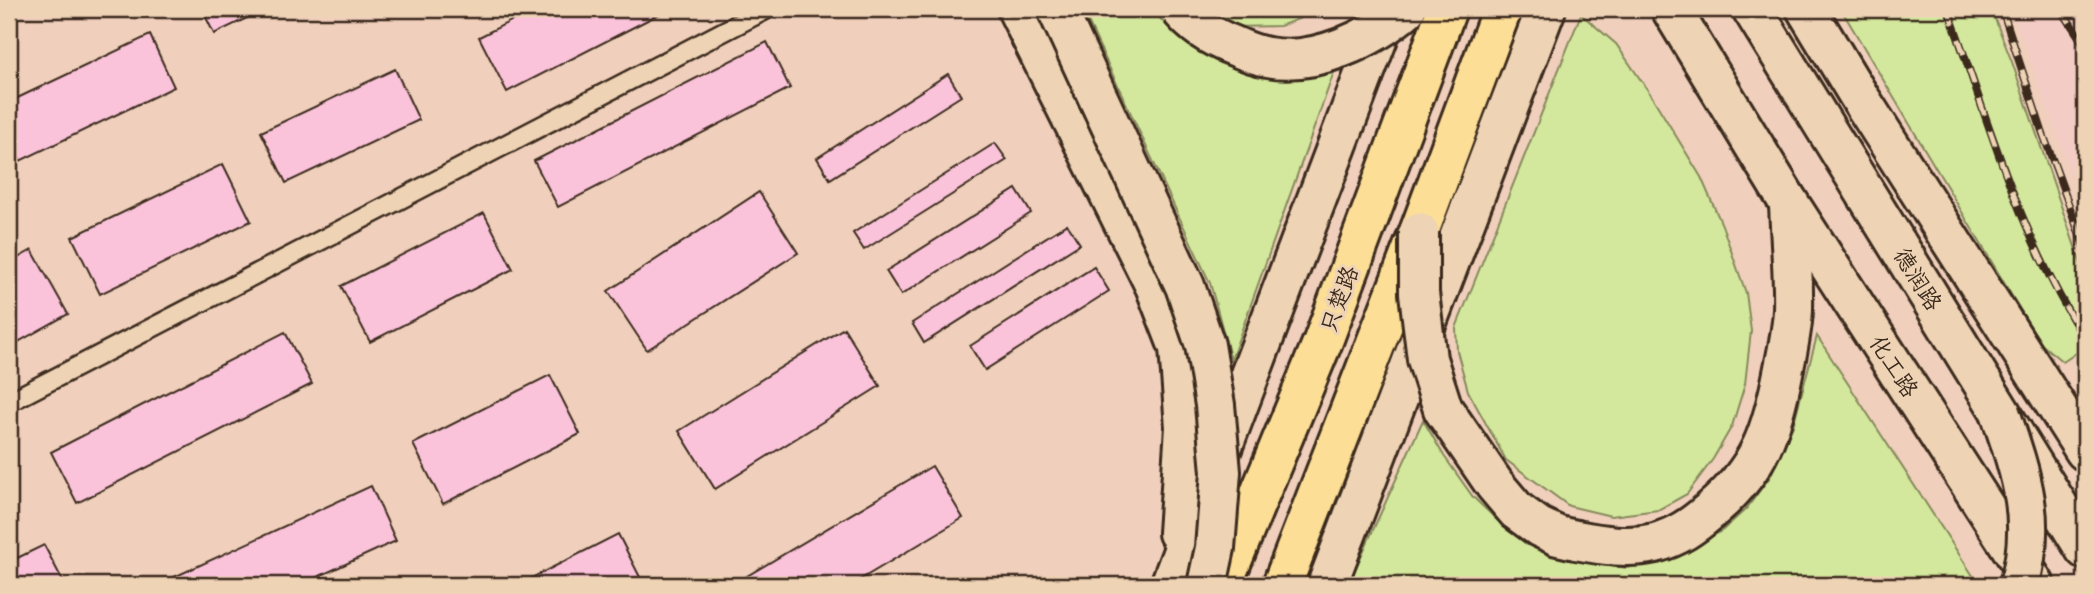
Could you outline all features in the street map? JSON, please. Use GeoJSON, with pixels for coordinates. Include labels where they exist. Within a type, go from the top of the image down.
{"type":"FeatureCollection","features":[{"type":"Feature","properties":{"kind":"main road"},"geometry":{"type":"LineString","coordinates":[[1017,9],[1155,286],[1179,348],[1185,427],[1179,528],[1168,585]]}},
{"type":"Feature","properties":{"kind":"main road"},"geometry":{"type":"LineString","coordinates":[[1057,9],[1185,286],[1205,345],[1215,405],[1221,472],[1215,548],[1207,585]]}},
{"type":"Feature","properties":{"kind":"main road"},"geometry":{"type":"LineString","coordinates":[[1180,9],[1200,29],[1216,39],[1269,58],[1297,58],[1331,51],[1371,34],[1406,9]]}},
{"type":"Feature","properties":{"kind":"main road"},"geometry":{"type":"LineString","coordinates":[[1168,585],[1389,9]]}},
{"type":"Feature","properties":{"kind":"main road","name":"只楚路"},"geometry":{"type":"LineString","coordinates":[[1222,585],[1323,341],[1447,9]]}},
{"type":"Feature","properties":{"kind":"main road"},"geometry":{"type":"LineString","coordinates":[[1282,585],[1502,9]]}},
{"type":"Feature","properties":{"kind":"main road"},"geometry":{"type":"LineString","coordinates":[[1327,585],[1546,9]]}},
{"type":"Feature","properties":{"kind":"main road"},"geometry":{"type":"LineString","coordinates":[[1419,232],[1419,293],[1427,359],[1443,409],[1495,485],[1517,511],[1539,527],[1558,536],[1605,546],[1634,546],[1673,537],[1692,527],[1735,489],[1765,443],[1776,410],[1793,311],[1789,203],[1671,9]]}},
{"type":"Feature","properties":{"kind":"main road","name":"德润路"},"geometry":{"type":"LineString","coordinates":[[1752,9],[2085,549]]}},
{"type":"Feature","properties":{"kind":"main road"},"geometry":{"type":"LineString","coordinates":[[1806,9],[2085,451]]}},
{"type":"Feature","properties":{"kind":"main road"},"geometry":{"type":"LineString","coordinates":[[1827,9],[1990,279],[2085,428]]}},
{"type":"Feature","properties":{"kind":"main road","name":"化工路"},"geometry":{"type":"LineString","coordinates":[[1789,203],[2035,585]]}},
{"type":"Feature","properties":{"kind":"main road"},"geometry":{"type":"LineString","coordinates":[[2000,412],[2019,468],[2028,515],[2027,543],[2019,585]]}},
{"type":"Feature","properties":{"kind":"lane"},"geometry":{"type":"LineString","coordinates":[[9,402],[767,9]]}},
{"type":"Feature","properties":{"kind":"shaded area"},"geometry":{"type":"Polygon","coordinates":[[[2012,9],[2085,9],[2085,213],[2012,9]]]}},
{"type":"Feature","properties":{"kind":"green space"},"geometry":{"type":"Polygon","coordinates":[[[1082,9],[1151,9],[1179,38],[1219,63],[1253,75],[1287,79],[1334,72],[1231,360],[1210,283],[1082,9]]]}},
{"type":"Feature","properties":{"kind":"green space"},"geometry":{"type":"Polygon","coordinates":[[[1210,9],[1324,9],[1280,26],[1232,27],[1210,9]]]}},
{"type":"Feature","properties":{"kind":"green space"},"geometry":{"type":"Polygon","coordinates":[[[1841,9],[1991,9],[2012,62],[2085,276],[2085,347],[2063,362],[2040,343],[1841,9]]]}},
{"type":"Feature","properties":{"kind":"green space"},"geometry":{"type":"Polygon","coordinates":[[[1581,14],[1616,44],[1701,177],[1722,225],[1746,293],[1751,331],[1745,384],[1732,426],[1713,459],[1687,494],[1658,510],[1611,516],[1569,506],[1506,460],[1468,391],[1457,351],[1456,328],[1581,14]]]}},
{"type":"Feature","properties":{"kind":"green space"},"geometry":{"type":"Polygon","coordinates":[[[1817,336],[1979,585],[1348,585],[1423,420],[1473,497],[1498,521],[1562,558],[1627,568],[1685,552],[1723,530],[1746,509],[1770,477],[1793,426],[1817,336]]]}},
{"type":"Feature","properties":{"kind":"building"},"geometry":{"type":"Polygon","coordinates":[[[202,9],[266,9],[214,34],[202,9]]]}},
{"type":"Feature","properties":{"kind":"building"},"geometry":{"type":"Polygon","coordinates":[[[535,9],[669,9],[507,92],[479,37],[535,9]]]}},
{"type":"Feature","properties":{"kind":"building"},"geometry":{"type":"Polygon","coordinates":[[[150,35],[174,87],[20,161],[9,137],[9,102],[150,35]]]}},
{"type":"Feature","properties":{"kind":"building"},"geometry":{"type":"Polygon","coordinates":[[[767,42],[790,88],[558,207],[534,161],[767,42]]]}},
{"type":"Feature","properties":{"kind":"building"},"geometry":{"type":"Polygon","coordinates":[[[395,69],[419,120],[286,183],[261,132],[395,69]]]}},
{"type":"Feature","properties":{"kind":"building"},"geometry":{"type":"Polygon","coordinates":[[[948,74],[961,96],[830,179],[817,158],[948,74]]]}},
{"type":"Feature","properties":{"kind":"building"},"geometry":{"type":"Polygon","coordinates":[[[995,143],[1007,160],[864,250],[853,233],[995,143]]]}},
{"type":"Feature","properties":{"kind":"building"},"geometry":{"type":"Polygon","coordinates":[[[223,164],[251,221],[100,294],[72,237],[223,164]]]}},
{"type":"Feature","properties":{"kind":"building"},"geometry":{"type":"Polygon","coordinates":[[[1016,189],[1031,213],[901,295],[886,271],[1016,189]]]}},
{"type":"Feature","properties":{"kind":"building"},"geometry":{"type":"Polygon","coordinates":[[[759,192],[798,253],[647,350],[608,291],[759,192]]]}},
{"type":"Feature","properties":{"kind":"building"},"geometry":{"type":"Polygon","coordinates":[[[484,213],[513,269],[370,342],[341,286],[484,213]]]}},
{"type":"Feature","properties":{"kind":"building"},"geometry":{"type":"Polygon","coordinates":[[[1067,224],[1080,244],[924,343],[912,323],[1067,224]]]}},
{"type":"Feature","properties":{"kind":"building"},"geometry":{"type":"Polygon","coordinates":[[[32,250],[68,314],[9,347],[9,263],[32,250]]]}},
{"type":"Feature","properties":{"kind":"building"},"geometry":{"type":"Polygon","coordinates":[[[1094,267],[1109,291],[985,370],[970,346],[1094,267]]]}},
{"type":"Feature","properties":{"kind":"building"},"geometry":{"type":"Polygon","coordinates":[[[844,328],[880,386],[715,489],[679,431],[844,328]]]}},
{"type":"Feature","properties":{"kind":"building"},"geometry":{"type":"Polygon","coordinates":[[[285,332],[312,384],[77,503],[51,452],[285,332]]]}},
{"type":"Feature","properties":{"kind":"building"},"geometry":{"type":"Polygon","coordinates":[[[550,375],[580,434],[443,504],[413,444],[550,375]]]}},
{"type":"Feature","properties":{"kind":"building"},"geometry":{"type":"Polygon","coordinates":[[[932,466],[963,518],[851,585],[732,585],[932,466]]]}},
{"type":"Feature","properties":{"kind":"building"},"geometry":{"type":"Polygon","coordinates":[[[371,486],[396,541],[300,585],[157,585],[371,486]]]}},
{"type":"Feature","properties":{"kind":"building"},"geometry":{"type":"Polygon","coordinates":[[[618,534],[644,585],[518,585],[618,534]]]}},
{"type":"Feature","properties":{"kind":"building"},"geometry":{"type":"Polygon","coordinates":[[[44,545],[65,585],[9,585],[9,562],[44,545]]]}},
{"type":"Feature","properties":{"kind":"building"},"geometry":{"type":"Polygon","coordinates":[[[995,577],[1001,585],[982,585],[995,577]]]}},
{"type":"Feature","properties":{"kind":"railway"},"geometry":{"type":"LineString","coordinates":[[1948,9],[2024,219],[2062,300],[2085,339]]}},
{"type":"Feature","properties":{"kind":"railway"},"geometry":{"type":"LineString","coordinates":[[2002,9],[2085,249]]}},
{"type":"Feature","properties":{"kind":"railway"},"geometry":{"type":"LineString","coordinates":[[2061,9],[2085,46]]}}]}
